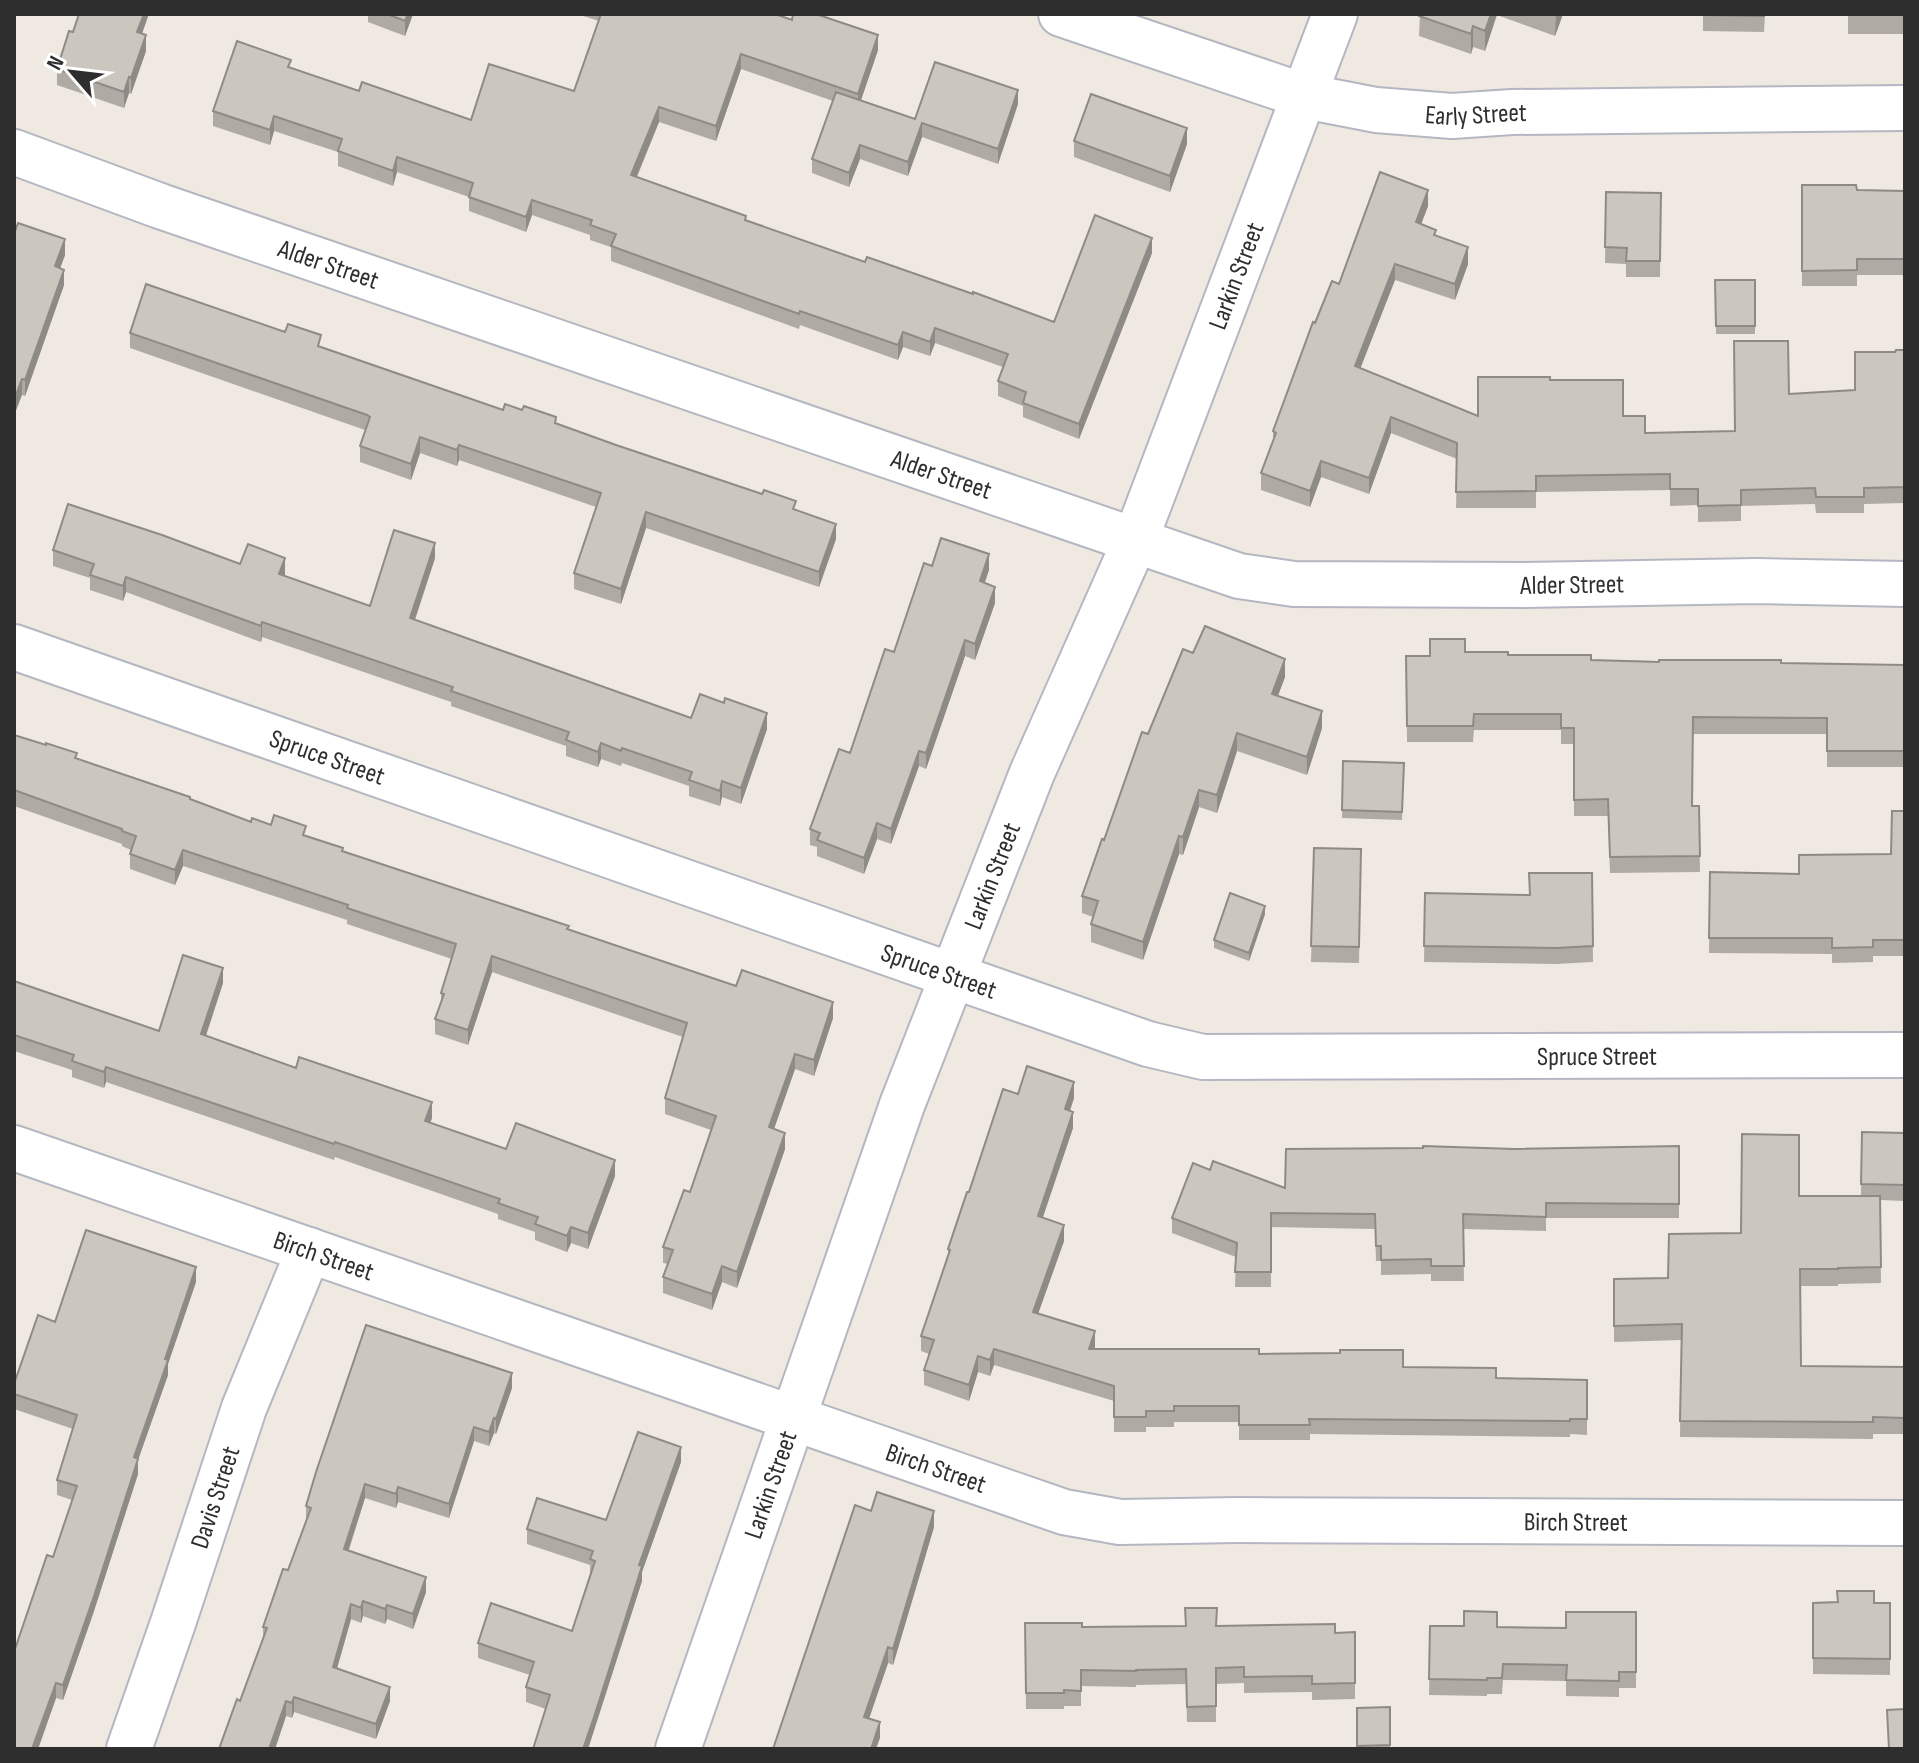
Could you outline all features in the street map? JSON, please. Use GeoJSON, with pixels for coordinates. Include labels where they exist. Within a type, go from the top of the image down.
{"type":"FeatureCollection","features":[{"type":"Feature","properties":{"kind":"street","name":"Early Street"},"geometry":{"type":"LineString","coordinates":[[1061,14],[1304,96],[1376,110],[1452,116],[1512,112],[1905,108]]}},
{"type":"Feature","properties":{"kind":"street","name":"Larkin Street"},"geometry":{"type":"LineString","coordinates":[[678,1749],[902,1105],[1032,773],[1135,541],[1335,14]]}},
{"type":"Feature","properties":{"kind":"street","name":"Alder Street"},"geometry":{"type":"LineString","coordinates":[[14,152],[160,206],[1239,576],[1294,584],[1524,585],[1757,581],[1905,584]]}},
{"type":"Feature","properties":{"kind":"street","name":"Spruce Street"},"geometry":{"type":"LineString","coordinates":[[14,647],[1148,1044],[1203,1057],[1905,1055]]}},
{"type":"Feature","properties":{"kind":"street","name":"Birch Street"},"geometry":{"type":"LineString","coordinates":[[14,1148],[1064,1512],[1120,1522],[1905,1523]]}},
{"type":"Feature","properties":{"kind":"street","name":"Davis Street"},"geometry":{"type":"LineString","coordinates":[[129,1749],[244,1408],[309,1250]]}},
{"type":"Feature","properties":{"kind":"building"},"geometry":{"type":"Polygon","coordinates":[[[79,14],[144,14],[137,32],[146,35],[124,92],[57,69],[69,31],[73,32],[79,14]]]}},
{"type":"Feature","properties":{"kind":"building"},"geometry":{"type":"Polygon","coordinates":[[[387,14],[408,14],[405,21],[387,14]]]}},
{"type":"Feature","properties":{"kind":"building"},"geometry":{"type":"Polygon","coordinates":[[[601,14],[775,14],[792,20],[793,14],[816,14],[878,35],[858,94],[741,54],[716,126],[659,107],[631,175],[746,216],[745,220],[865,262],[867,257],[1054,322],[1095,215],[1152,238],[1079,424],[1023,403],[1026,392],[998,381],[1008,354],[935,328],[930,342],[903,332],[898,345],[800,311],[799,314],[611,246],[616,234],[590,225],[592,220],[532,200],[526,217],[469,197],[473,183],[397,157],[393,171],[338,151],[342,139],[274,116],[270,130],[213,111],[237,41],[291,60],[288,67],[359,91],[362,82],[471,120],[489,64],[574,91],[601,14]]]}},
{"type":"Feature","properties":{"kind":"building"},"geometry":{"type":"Polygon","coordinates":[[[1420,14],[1491,14],[1485,31],[1473,26],[1471,34],[1420,14]]]}},
{"type":"Feature","properties":{"kind":"building"},"geometry":{"type":"Polygon","coordinates":[[[1764,14],[1764,16],[1703,15],[1764,14]]]}},
{"type":"Feature","properties":{"kind":"building"},"geometry":{"type":"Polygon","coordinates":[[[935,62],[1018,90],[998,149],[922,123],[908,162],[860,145],[849,173],[812,159],[836,92],[915,119],[935,62]]]}},
{"type":"Feature","properties":{"kind":"building"},"geometry":{"type":"Polygon","coordinates":[[[1091,94],[1187,128],[1170,176],[1074,141],[1091,94]]]}},
{"type":"Feature","properties":{"kind":"building"},"geometry":{"type":"Polygon","coordinates":[[[1380,172],[1428,190],[1416,222],[1436,230],[1434,235],[1468,247],[1455,284],[1395,264],[1355,366],[1478,416],[1478,377],[1623,380],[1623,416],[1645,416],[1645,433],[1735,431],[1734,341],[1788,341],[1789,394],[1855,390],[1855,352],[1905,350],[1905,487],[1864,488],[1864,497],[1816,497],[1815,488],[1741,490],[1741,505],[1698,506],[1698,489],[1670,489],[1670,474],[1536,476],[1536,491],[1456,492],[1457,443],[1391,417],[1369,478],[1321,461],[1310,491],[1261,473],[1313,322],[1332,281],[1339,284],[1380,172]]]}},
{"type":"Feature","properties":{"kind":"building"},"geometry":{"type":"Polygon","coordinates":[[[1802,185],[1856,185],[1857,190],[1905,191],[1905,259],[1857,259],[1857,270],[1802,271],[1802,185]]]}},
{"type":"Feature","properties":{"kind":"building"},"geometry":{"type":"Polygon","coordinates":[[[1606,192],[1661,193],[1660,261],[1626,261],[1627,248],[1605,247],[1606,192]]]}},
{"type":"Feature","properties":{"kind":"building"},"geometry":{"type":"Polygon","coordinates":[[[18,223],[65,239],[55,266],[64,270],[25,380],[22,379],[14,400],[14,234],[18,223]]]}},
{"type":"Feature","properties":{"kind":"building"},"geometry":{"type":"Polygon","coordinates":[[[1715,280],[1755,280],[1755,326],[1716,326],[1715,280]]]}},
{"type":"Feature","properties":{"kind":"building"},"geometry":{"type":"Polygon","coordinates":[[[146,284],[285,332],[288,324],[321,335],[318,346],[503,410],[505,404],[522,410],[524,406],[556,417],[555,423],[616,445],[762,494],[764,490],[796,501],[793,509],[836,524],[819,572],[646,512],[621,589],[574,573],[601,493],[459,445],[457,450],[420,437],[411,464],[360,446],[370,417],[367,415],[130,333],[146,284]]]}},
{"type":"Feature","properties":{"kind":"building"},"geometry":{"type":"Polygon","coordinates":[[[68,504],[240,564],[248,544],[285,558],[279,574],[370,606],[394,530],[435,543],[410,618],[691,718],[700,694],[724,703],[725,698],[767,713],[741,788],[722,781],[720,791],[689,780],[692,772],[622,748],[621,751],[601,743],[598,752],[566,740],[569,732],[451,691],[453,687],[262,622],[261,626],[126,577],[123,586],[90,575],[94,564],[53,550],[68,504]]]}},
{"type":"Feature","properties":{"kind":"building"},"geometry":{"type":"Polygon","coordinates":[[[941,538],[989,554],[980,581],[995,587],[975,644],[965,640],[926,753],[919,751],[891,829],[877,823],[864,858],[817,840],[820,833],[810,829],[839,749],[850,753],[885,649],[894,652],[924,563],[932,566],[941,538]]]}},
{"type":"Feature","properties":{"kind":"building"},"geometry":{"type":"Polygon","coordinates":[[[1205,626],[1285,659],[1272,694],[1322,711],[1307,757],[1237,733],[1217,795],[1199,790],[1183,837],[1179,836],[1143,942],[1091,924],[1098,901],[1082,896],[1142,732],[1148,734],[1183,649],[1193,653],[1205,626]]]}},
{"type":"Feature","properties":{"kind":"building"},"geometry":{"type":"Polygon","coordinates":[[[1430,639],[1465,639],[1465,652],[1591,655],[1591,660],[1781,660],[1781,663],[1905,665],[1905,751],[1827,751],[1827,718],[1693,717],[1692,806],[1699,806],[1700,856],[1610,857],[1608,799],[1574,800],[1574,728],[1561,728],[1561,714],[1474,714],[1473,726],[1407,726],[1406,656],[1430,656],[1430,639]]]}},
{"type":"Feature","properties":{"kind":"building"},"geometry":{"type":"Polygon","coordinates":[[[14,735],[77,753],[75,758],[190,797],[251,822],[252,818],[271,825],[274,815],[306,826],[303,835],[343,848],[342,851],[569,926],[567,929],[736,986],[742,970],[833,1002],[814,1060],[795,1054],[769,1127],[785,1133],[737,1272],[722,1266],[712,1294],[663,1277],[673,1250],[663,1247],[684,1190],[690,1192],[716,1116],[665,1098],[687,1023],[492,956],[468,1030],[435,1019],[456,944],[183,850],[175,870],[130,854],[136,836],[14,790],[14,735]]]}},
{"type":"Feature","properties":{"kind":"building"},"geometry":{"type":"Polygon","coordinates":[[[1343,761],[1404,763],[1402,812],[1342,810],[1343,761]]]}},
{"type":"Feature","properties":{"kind":"building"},"geometry":{"type":"Polygon","coordinates":[[[1892,811],[1905,811],[1905,940],[1873,940],[1873,947],[1832,948],[1832,938],[1709,938],[1710,872],[1799,874],[1799,855],[1891,854],[1892,811]]]}},
{"type":"Feature","properties":{"kind":"building"},"geometry":{"type":"Polygon","coordinates":[[[1314,848],[1361,849],[1359,947],[1311,946],[1314,848]]]}},
{"type":"Feature","properties":{"kind":"building"},"geometry":{"type":"Polygon","coordinates":[[[1529,873],[1592,873],[1593,946],[1424,946],[1425,893],[1530,895],[1529,873]]]}},
{"type":"Feature","properties":{"kind":"building"},"geometry":{"type":"Polygon","coordinates":[[[1230,893],[1265,906],[1249,953],[1214,940],[1230,893]]]}},
{"type":"Feature","properties":{"kind":"building"},"geometry":{"type":"Polygon","coordinates":[[[183,955],[223,968],[201,1034],[296,1068],[299,1057],[432,1102],[425,1121],[506,1149],[516,1123],[615,1160],[588,1233],[571,1227],[567,1236],[535,1224],[538,1217],[498,1203],[500,1199],[106,1067],[104,1072],[72,1061],[74,1055],[14,1035],[14,981],[159,1031],[183,955]]]}},
{"type":"Feature","properties":{"kind":"building"},"geometry":{"type":"Polygon","coordinates":[[[1027,1066],[1074,1082],[1065,1109],[1073,1112],[1038,1216],[1064,1225],[1033,1312],[1095,1331],[1089,1349],[1259,1349],[1259,1354],[1403,1350],[1403,1367],[1496,1368],[1496,1378],[1587,1380],[1587,1419],[1309,1419],[1310,1425],[1239,1425],[1239,1406],[1174,1406],[1174,1411],[1146,1411],[1146,1417],[1114,1417],[1114,1386],[994,1349],[990,1360],[978,1356],[969,1385],[924,1370],[934,1340],[921,1336],[967,1192],[1003,1089],[1018,1094],[1027,1066]]]}},
{"type":"Feature","properties":{"kind":"building"},"geometry":{"type":"Polygon","coordinates":[[[1862,1132],[1905,1133],[1905,1185],[1861,1184],[1862,1132]]]}},
{"type":"Feature","properties":{"kind":"building"},"geometry":{"type":"Polygon","coordinates":[[[1742,1134],[1799,1135],[1799,1196],[1880,1196],[1881,1267],[1800,1269],[1801,1366],[1905,1367],[1905,1418],[1873,1417],[1873,1422],[1680,1421],[1682,1324],[1614,1326],[1614,1279],[1668,1278],[1669,1234],[1741,1233],[1742,1134]]]}},
{"type":"Feature","properties":{"kind":"building"},"geometry":{"type":"Polygon","coordinates":[[[1423,1146],[1514,1149],[1679,1146],[1679,1204],[1546,1203],[1546,1217],[1463,1214],[1464,1266],[1431,1266],[1431,1259],[1381,1260],[1381,1246],[1376,1246],[1375,1214],[1271,1213],[1271,1272],[1235,1272],[1237,1243],[1172,1218],[1193,1163],[1210,1170],[1213,1161],[1285,1188],[1286,1149],[1423,1146]]]}},
{"type":"Feature","properties":{"kind":"building"},"geometry":{"type":"Polygon","coordinates":[[[86,1230],[196,1267],[134,1457],[138,1459],[63,1685],[56,1683],[32,1749],[14,1749],[14,1652],[47,1555],[53,1557],[77,1486],[57,1480],[77,1415],[14,1394],[14,1384],[38,1315],[55,1322],[86,1230]]]}},
{"type":"Feature","properties":{"kind":"building"},"geometry":{"type":"Polygon","coordinates":[[[366,1325],[512,1373],[489,1432],[474,1427],[449,1504],[398,1487],[396,1494],[365,1484],[344,1549],[426,1577],[413,1614],[363,1601],[361,1608],[351,1604],[333,1667],[390,1687],[376,1724],[294,1697],[292,1703],[286,1701],[269,1749],[219,1749],[267,1628],[263,1627],[283,1569],[288,1570],[311,1508],[306,1506],[316,1472],[366,1325]]]}},
{"type":"Feature","properties":{"kind":"building"},"geometry":{"type":"Polygon","coordinates":[[[638,1432],[681,1447],[639,1565],[642,1566],[594,1717],[583,1749],[533,1749],[550,1695],[526,1687],[534,1662],[478,1643],[491,1603],[572,1631],[595,1561],[590,1559],[593,1551],[527,1529],[537,1498],[606,1520],[638,1432]]]}},
{"type":"Feature","properties":{"kind":"building"},"geometry":{"type":"Polygon","coordinates":[[[877,1492],[934,1511],[893,1649],[888,1647],[864,1717],[880,1722],[871,1749],[773,1749],[855,1505],[871,1511],[877,1492]]]}},
{"type":"Feature","properties":{"kind":"building"},"geometry":{"type":"Polygon","coordinates":[[[1837,1591],[1874,1591],[1874,1603],[1890,1603],[1890,1659],[1813,1658],[1813,1603],[1838,1602],[1837,1591]]]}},
{"type":"Feature","properties":{"kind":"building"},"geometry":{"type":"Polygon","coordinates":[[[1185,1608],[1217,1608],[1216,1626],[1335,1624],[1335,1633],[1355,1632],[1355,1683],[1312,1684],[1312,1676],[1244,1677],[1244,1667],[1216,1668],[1216,1706],[1187,1707],[1186,1669],[1081,1670],[1081,1691],[1026,1693],[1025,1623],[1082,1623],[1082,1627],[1186,1626],[1185,1608]]]}},
{"type":"Feature","properties":{"kind":"building"},"geometry":{"type":"Polygon","coordinates":[[[1464,1611],[1497,1612],[1497,1627],[1566,1628],[1566,1612],[1636,1612],[1636,1672],[1619,1672],[1619,1681],[1566,1680],[1567,1665],[1503,1664],[1502,1678],[1429,1679],[1430,1626],[1464,1626],[1464,1611]]]}},
{"type":"Feature","properties":{"kind":"building"},"geometry":{"type":"Polygon","coordinates":[[[1390,1707],[1390,1745],[1357,1746],[1357,1708],[1390,1707]]]}},
{"type":"Feature","properties":{"kind":"building"},"geometry":{"type":"Polygon","coordinates":[[[1905,1709],[1905,1749],[1889,1749],[1887,1710],[1905,1709]]]}}]}
